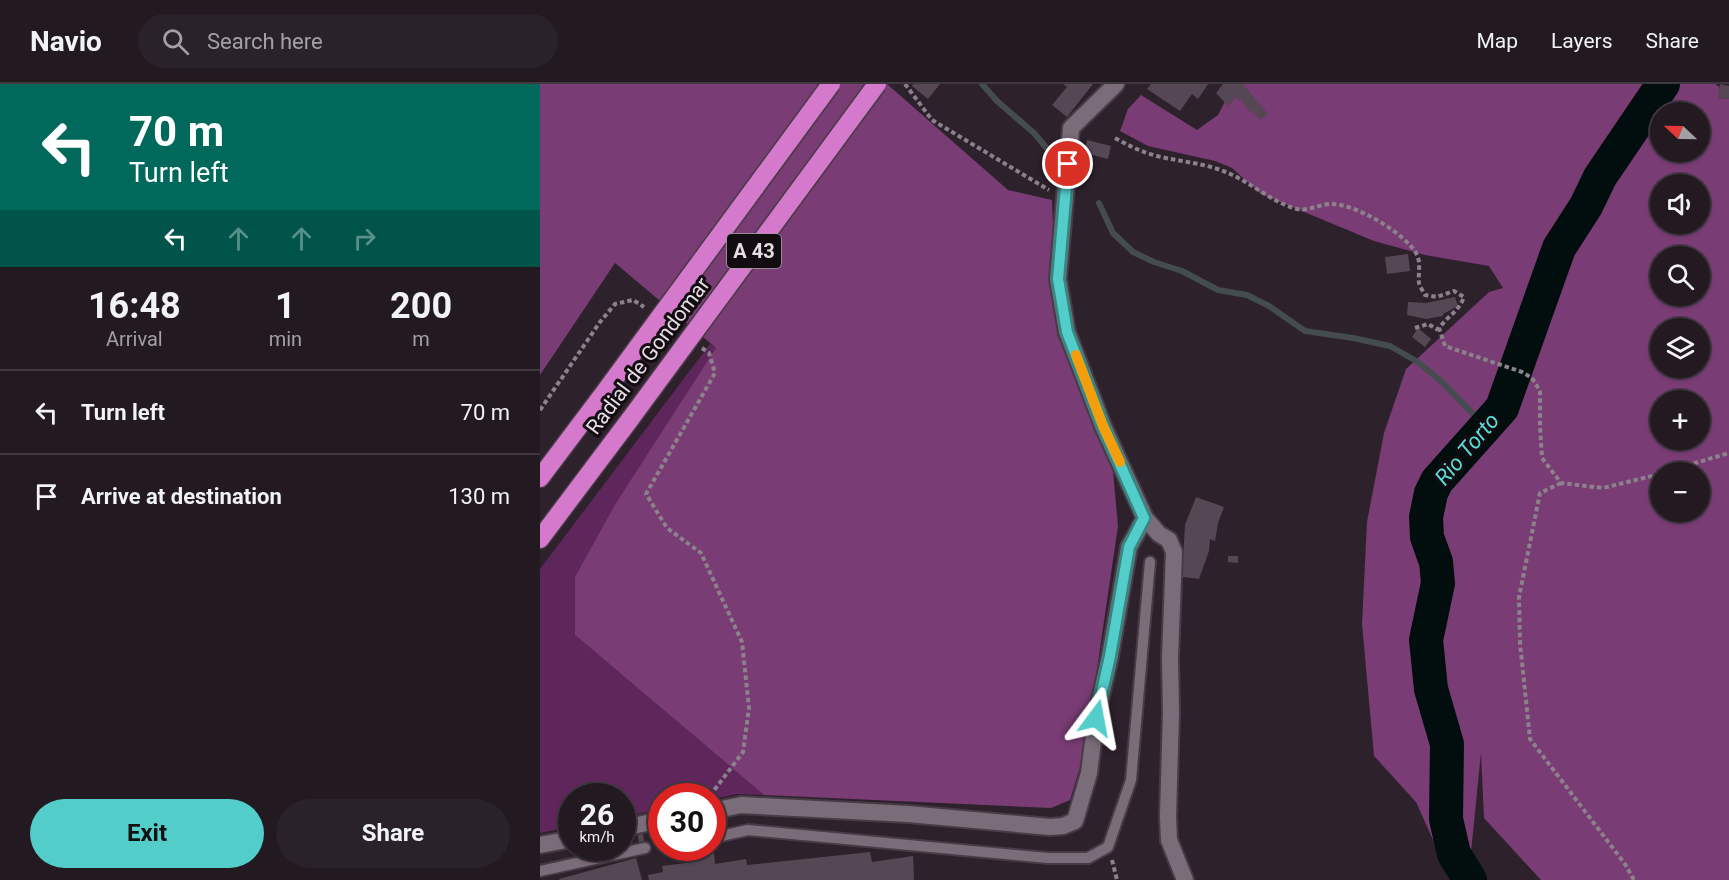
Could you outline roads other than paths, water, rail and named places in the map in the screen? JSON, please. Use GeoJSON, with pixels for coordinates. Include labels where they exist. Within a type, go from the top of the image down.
{"type":"FeatureCollection","features":[{"type":"Feature","properties":{"kind":"highway","name":"Radial de Gondomar"},"geometry":{"type":"LineString","coordinates":[[540,478],[831,84]]}},
{"type":"Feature","properties":{"kind":"highway","name":"Radial de Gondomar"},"geometry":{"type":"LineString","coordinates":[[540,539],[877,84]]}},
{"type":"Feature","properties":{"kind":"street"},"geometry":{"type":"LineString","coordinates":[[1116,84],[1071,128],[1058,279],[1067,332],[1103,426],[1144,518],[1159,534],[1169,540],[1174,552],[1168,816],[1169,840],[1185,880]]}},
{"type":"Feature","properties":{"kind":"street"},"geometry":{"type":"LineString","coordinates":[[726,808],[741,805],[908,814],[1050,827],[1064,826],[1076,821],[1089,772],[1096,718],[1110,656],[1129,547],[1144,518]]}},
{"type":"Feature","properties":{"kind":"street"},"geometry":{"type":"LineString","coordinates":[[540,845],[558,841]]}},
{"type":"Feature","properties":{"kind":"lane"},"geometry":{"type":"LineString","coordinates":[[726,835],[748,830],[1048,858],[1088,858],[1108,847],[1131,780],[1150,562]]}},
{"type":"Feature","properties":{"kind":"lane"},"geometry":{"type":"LineString","coordinates":[[540,871],[645,848]]}},
{"type":"Feature","properties":{"kind":"waterway"},"geometry":{"type":"LineString","coordinates":[[982,84],[997,101],[1034,133],[1055,158]]}},
{"type":"Feature","properties":{"kind":"waterway","name":"Rio Torto"},"geometry":{"type":"LineString","coordinates":[[1470,880],[1454,854],[1446,819],[1447,744],[1431,689],[1426,640],[1438,583],[1436,562],[1427,537],[1426,517],[1431,493],[1437,481],[1502,408],[1559,248],[1586,206],[1600,177],[1663,84]]}},
{"type":"Feature","properties":{"kind":"waterway"},"geometry":{"type":"LineString","coordinates":[[1099,203],[1113,233],[1133,252],[1182,271],[1218,290],[1247,295],[1269,306],[1305,331],[1390,346],[1418,362],[1442,382],[1486,427]]}}]}
